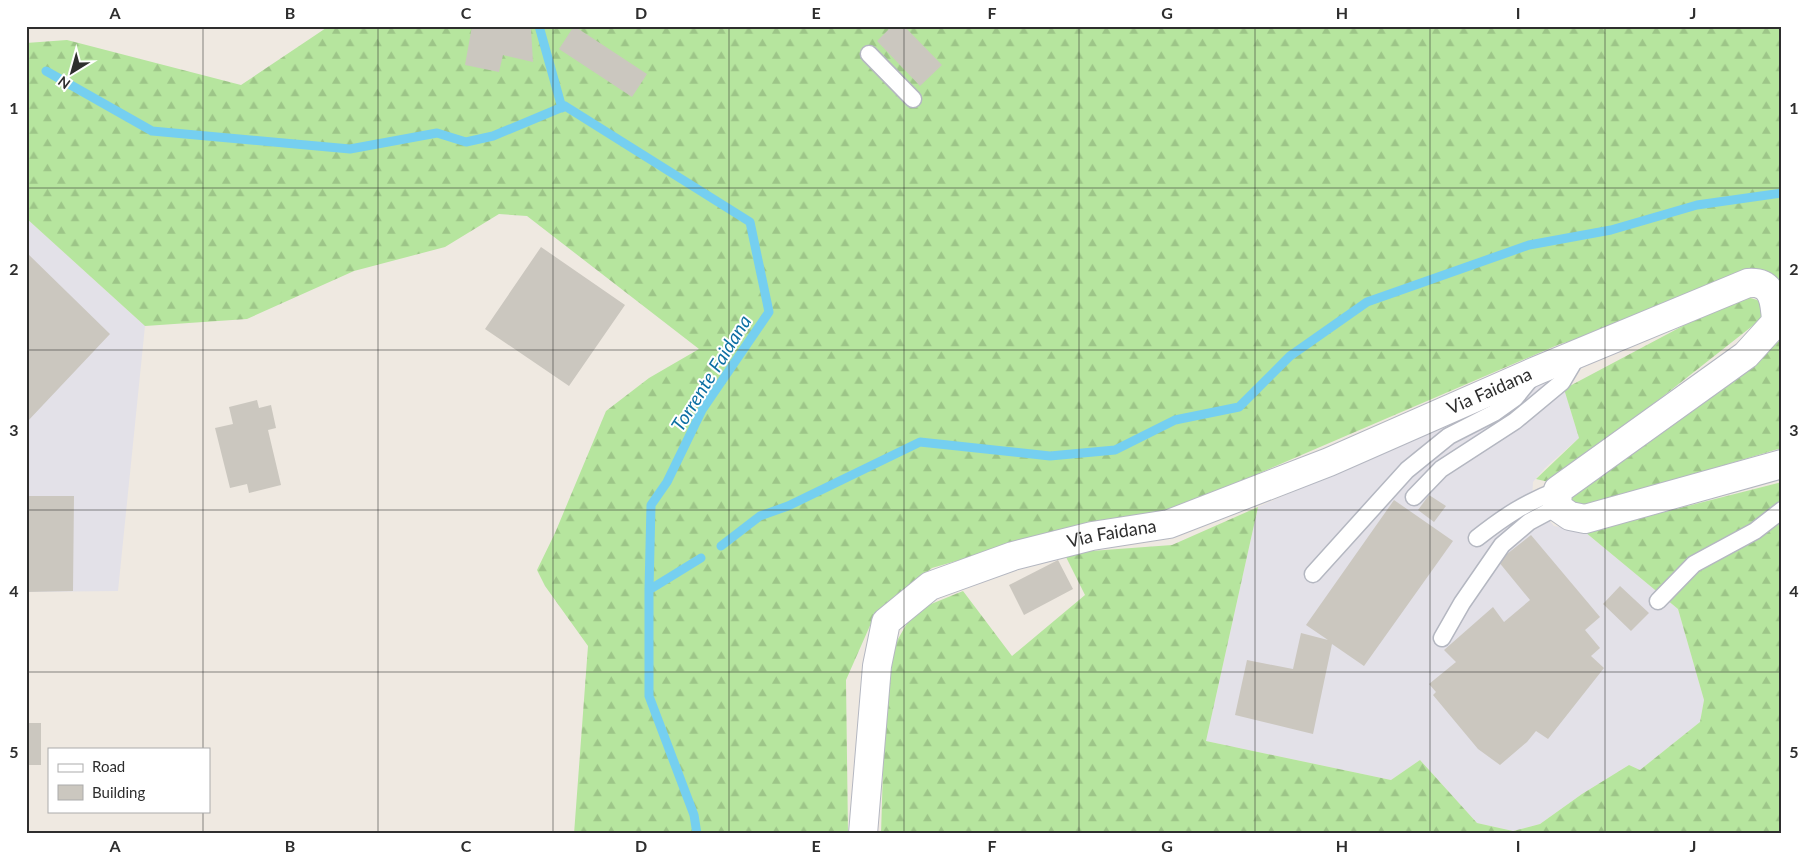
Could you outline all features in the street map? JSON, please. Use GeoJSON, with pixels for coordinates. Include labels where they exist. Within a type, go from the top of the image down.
{"type":"FeatureCollection","features":[{"type":"Feature","properties":{"kind":"street","name":"Via Faidana"},"geometry":{"type":"LineString","coordinates":[[864,834],[877,666],[886,622],[930,586],[1022,554],[1092,536],[1169,524],[1329,462],[1538,370],[1748,283],[1756,282],[1764,286],[1771,293],[1775,306],[1776,322],[1746,354],[1557,498]]}},
{"type":"Feature","properties":{"kind":"street"},"geometry":{"type":"LineString","coordinates":[[1557,498],[1570,516],[1585,519],[1782,464]]}},
{"type":"Feature","properties":{"kind":"lane"},"geometry":{"type":"LineString","coordinates":[[869,54],[913,99]]}},
{"type":"Feature","properties":{"kind":"lane"},"geometry":{"type":"LineString","coordinates":[[1414,497],[1441,469],[1515,421],[1562,382],[1580,353]]}},
{"type":"Feature","properties":{"kind":"lane"},"geometry":{"type":"LineString","coordinates":[[1313,574],[1407,470],[1449,436],[1494,413],[1515,398],[1538,370]]}},
{"type":"Feature","properties":{"kind":"lane"},"geometry":{"type":"LineString","coordinates":[[1477,538],[1506,515],[1532,500],[1557,498]]}},
{"type":"Feature","properties":{"kind":"lane"},"geometry":{"type":"LineString","coordinates":[[1442,638],[1462,603],[1502,545],[1557,498]]}},
{"type":"Feature","properties":{"kind":"lane"},"geometry":{"type":"LineString","coordinates":[[1658,601],[1694,564],[1754,530],[1782,510]]}},
{"type":"Feature","properties":{"kind":"shaded area"},"geometry":{"type":"Polygon","coordinates":[[[26,218],[145,326],[118,591],[26,592],[26,218]]]}},
{"type":"Feature","properties":{"kind":"shaded area"},"geometry":{"type":"Polygon","coordinates":[[[1560,376],[1579,438],[1545,468],[1533,482],[1532,500],[1554,526],[1585,532],[1678,609],[1704,700],[1700,722],[1640,770],[1629,765],[1582,794],[1540,824],[1513,831],[1477,823],[1420,760],[1391,780],[1206,741],[1258,507],[1539,382],[1560,376]]]}},
{"type":"Feature","properties":{"kind":"green space"},"geometry":{"type":"Polygon","coordinates":[[[329,26],[1782,26],[1782,286],[1767,274],[1749,268],[1697,289],[1610,330],[1560,344],[1183,506],[1054,533],[932,568],[876,612],[846,680],[848,834],[574,834],[588,646],[545,586],[537,570],[555,533],[606,411],[649,378],[699,349],[527,216],[499,214],[445,247],[354,271],[247,319],[145,326],[26,218],[26,43],[67,40],[241,85],[329,26]]]}},
{"type":"Feature","properties":{"kind":"green space"},"geometry":{"type":"Polygon","coordinates":[[[1741,295],[1761,303],[1762,312],[1760,320],[1553,483],[1536,479],[1579,438],[1564,389],[1741,295]]]}},
{"type":"Feature","properties":{"kind":"green space"},"geometry":{"type":"Polygon","coordinates":[[[1782,338],[1782,448],[1584,507],[1574,505],[1569,498],[1756,363],[1782,338]]]}},
{"type":"Feature","properties":{"kind":"green space"},"geometry":{"type":"Polygon","coordinates":[[[1782,482],[1782,834],[881,834],[884,737],[894,646],[914,611],[963,591],[1012,656],[1085,595],[1064,553],[1172,545],[1258,507],[1206,741],[1391,780],[1420,760],[1477,823],[1513,831],[1540,824],[1582,794],[1629,765],[1640,770],[1700,722],[1704,700],[1678,609],[1585,532],[1782,482]]]}},
{"type":"Feature","properties":{"kind":"building"},"geometry":{"type":"Polygon","coordinates":[[[472,26],[520,26],[531,29],[533,62],[503,55],[499,72],[465,65],[472,26]]]}},
{"type":"Feature","properties":{"kind":"building"},"geometry":{"type":"Polygon","coordinates":[[[574,26],[647,74],[632,97],[559,49],[574,26]]]}},
{"type":"Feature","properties":{"kind":"building"},"geometry":{"type":"Polygon","coordinates":[[[892,26],[904,26],[942,65],[920,86],[877,41],[892,26]]]}},
{"type":"Feature","properties":{"kind":"building"},"geometry":{"type":"Polygon","coordinates":[[[541,247],[625,305],[569,386],[485,329],[541,247]]]}},
{"type":"Feature","properties":{"kind":"building"},"geometry":{"type":"Polygon","coordinates":[[[26,252],[110,334],[26,423],[26,252]]]}},
{"type":"Feature","properties":{"kind":"building"},"geometry":{"type":"Polygon","coordinates":[[[257,400],[259,408],[271,405],[276,428],[268,430],[281,485],[249,493],[247,484],[230,488],[215,428],[233,424],[229,407],[257,400]]]}},
{"type":"Feature","properties":{"kind":"building"},"geometry":{"type":"Polygon","coordinates":[[[1429,495],[1446,506],[1434,522],[1418,510],[1429,495]]]}},
{"type":"Feature","properties":{"kind":"building"},"geometry":{"type":"Polygon","coordinates":[[[26,496],[74,496],[73,591],[26,592],[26,496]]]}},
{"type":"Feature","properties":{"kind":"building"},"geometry":{"type":"Polygon","coordinates":[[[1394,500],[1453,541],[1364,666],[1332,644],[1313,734],[1235,715],[1247,660],[1293,669],[1301,633],[1328,640],[1306,625],[1394,500]]]}},
{"type":"Feature","properties":{"kind":"building"},"geometry":{"type":"Polygon","coordinates":[[[1531,535],[1600,617],[1585,630],[1600,648],[1591,656],[1604,668],[1548,739],[1536,731],[1527,742],[1500,765],[1478,749],[1433,695],[1436,692],[1429,684],[1456,662],[1444,650],[1493,607],[1504,622],[1530,600],[1498,561],[1531,535]]]}},
{"type":"Feature","properties":{"kind":"building"},"geometry":{"type":"Polygon","coordinates":[[[1058,560],[1073,589],[1024,615],[1009,585],[1058,560]]]}},
{"type":"Feature","properties":{"kind":"building"},"geometry":{"type":"Polygon","coordinates":[[[1620,586],[1649,613],[1631,631],[1603,604],[1620,586]]]}},
{"type":"Feature","properties":{"kind":"building"},"geometry":{"type":"Polygon","coordinates":[[[26,723],[41,723],[41,765],[26,765],[26,723]]]}},
{"type":"Feature","properties":{"kind":"waterway","name":"Torrente Faidana"},"geometry":{"type":"LineString","coordinates":[[539,26],[562,108],[565,106],[750,222],[769,312],[702,410],[667,482],[651,505],[649,696],[694,815],[697,834]]}},
{"type":"Feature","properties":{"kind":"waterway"},"geometry":{"type":"LineString","coordinates":[[46,71],[152,131],[350,149],[437,133],[466,142],[493,136],[565,106]]}},
{"type":"Feature","properties":{"kind":"waterway"},"geometry":{"type":"LineString","coordinates":[[721,546],[760,516],[788,506],[920,442],[1050,456],[1115,450],[1175,420],[1239,407],[1290,356],[1367,302],[1529,245],[1611,230],[1697,205],[1782,193]]}},
{"type":"Feature","properties":{"kind":"waterway"},"geometry":{"type":"LineString","coordinates":[[649,590],[701,558]]}}]}
